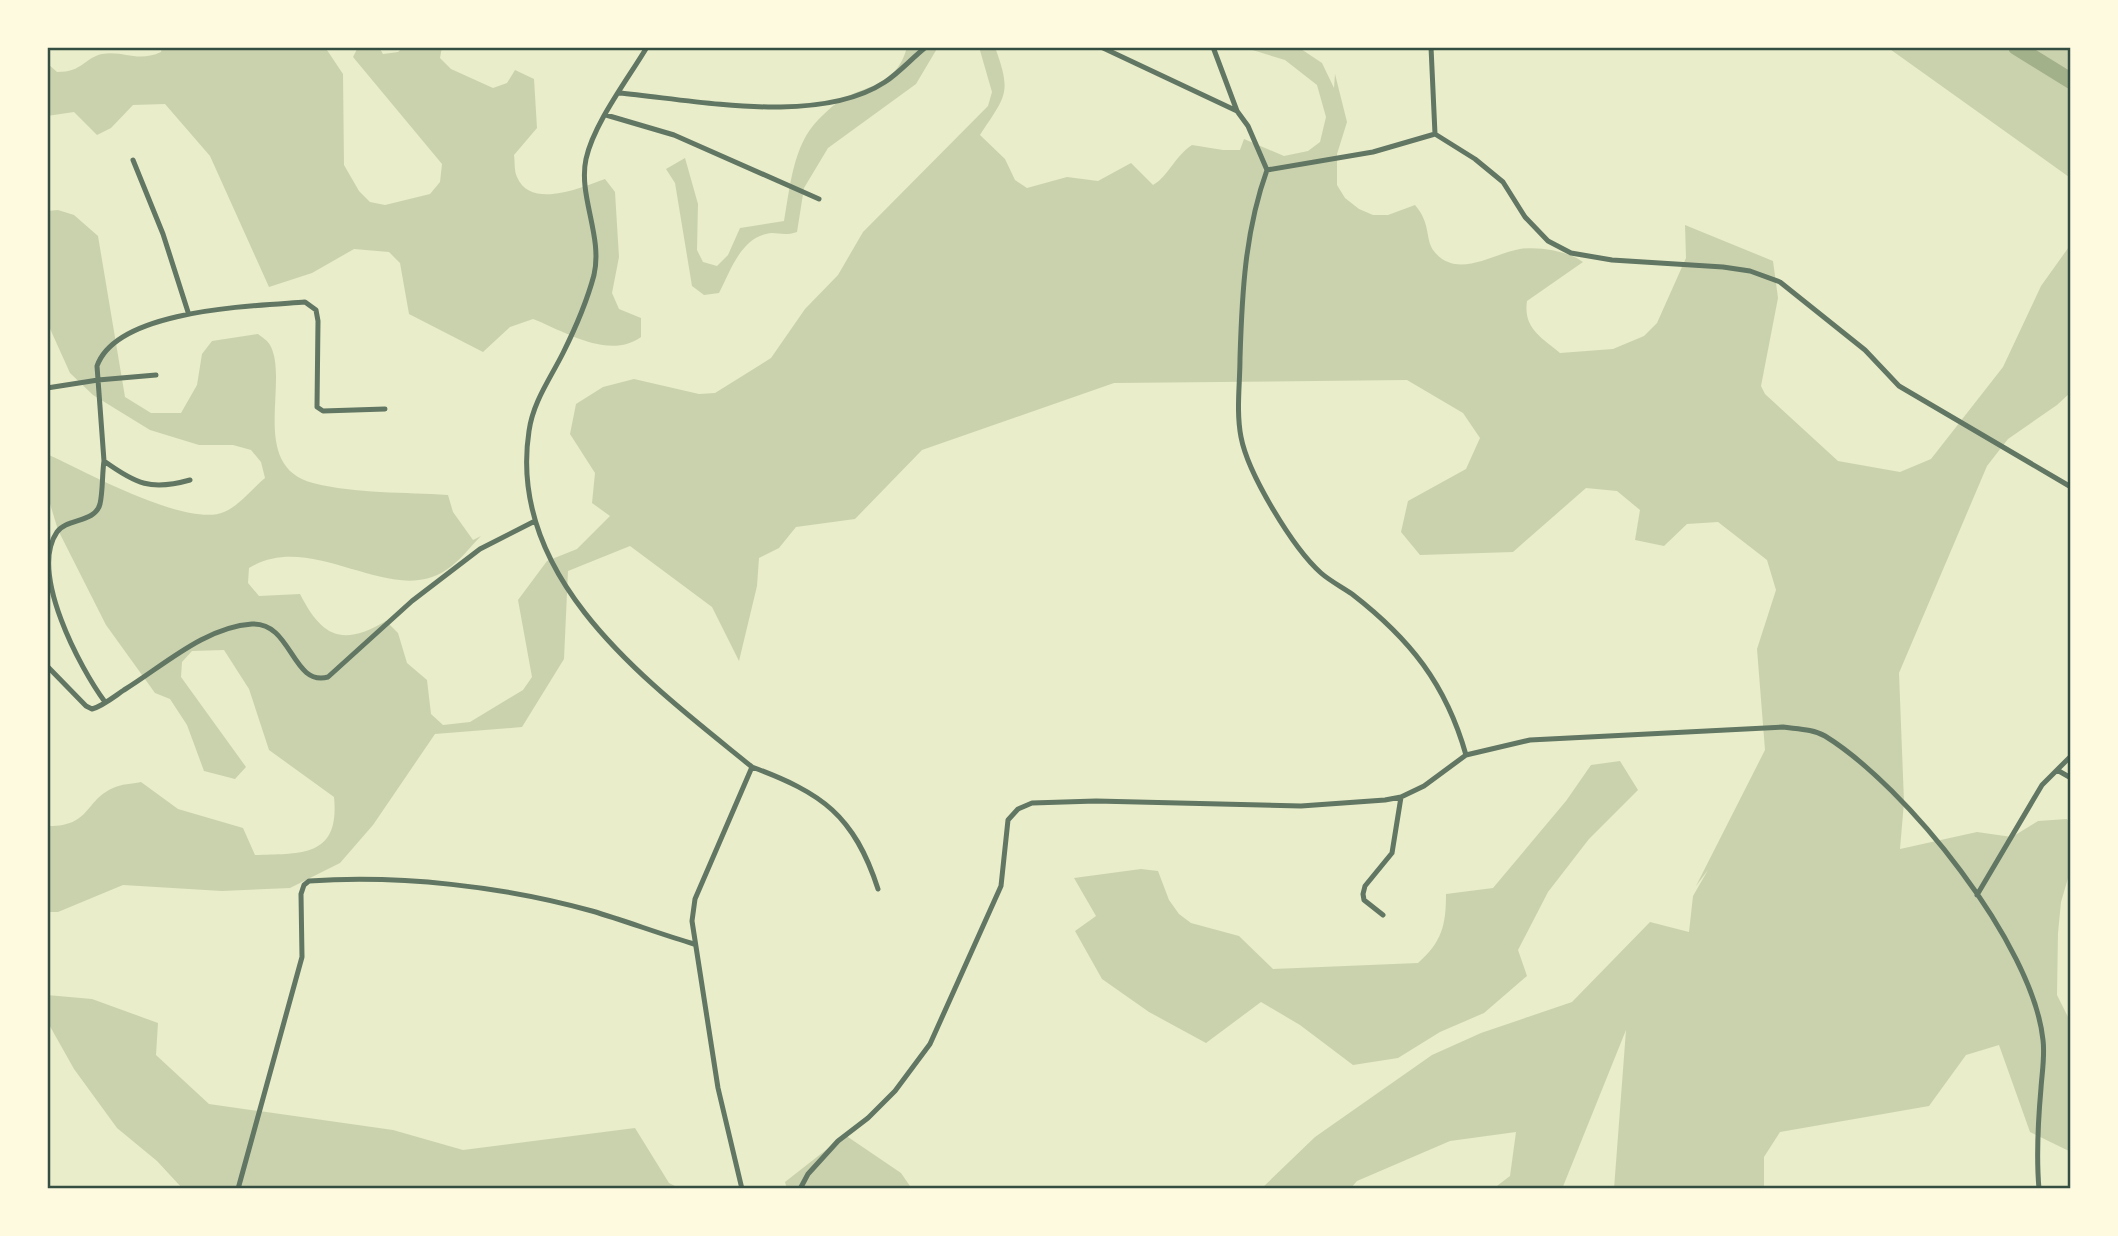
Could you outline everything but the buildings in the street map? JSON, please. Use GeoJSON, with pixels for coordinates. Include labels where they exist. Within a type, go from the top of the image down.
{"type":"FeatureCollection","features":[{"type":"Feature","properties":{"kind":"street"},"geometry":{"type":"LineString","coordinates":[[647,47],[606,116],[586,159],[594,227],[595,272],[564,353],[538,399],[529,430],[527,477],[535,521],[555,572],[599,632],[752,767],[788,781],[824,800],[867,855],[877,889]]}},
{"type":"Feature","properties":{"kind":"street"},"geometry":{"type":"LineString","coordinates":[[620,93],[767,108],[796,107],[863,92],[884,82],[926,47]]}},
{"type":"Feature","properties":{"kind":"street"},"geometry":{"type":"LineString","coordinates":[[1101,47],[1237,111]]}},
{"type":"Feature","properties":{"kind":"street"},"geometry":{"type":"LineString","coordinates":[[1213,47],[1237,111],[1248,127],[1266,170],[1248,234],[1242,309],[1239,408],[1241,438],[1266,499],[1302,551],[1321,573],[1352,594],[1409,646],[1434,677],[1456,719],[1466,755]]}},
{"type":"Feature","properties":{"kind":"street"},"geometry":{"type":"LineString","coordinates":[[1431,47],[1435,134]]}},
{"type":"Feature","properties":{"kind":"street"},"geometry":{"type":"LineString","coordinates":[[606,116],[674,135],[819,199]]}},
{"type":"Feature","properties":{"kind":"street"},"geometry":{"type":"LineString","coordinates":[[1266,170],[1373,152],[1435,134],[1475,159],[1503,182],[1525,217],[1548,241],[1571,253],[1612,260],[1723,267],[1750,271],[1780,282],[1864,350],[1899,386],[2071,486]]}},
{"type":"Feature","properties":{"kind":"street"},"geometry":{"type":"LineString","coordinates":[[133,160],[163,234],[188,312]]}},
{"type":"Feature","properties":{"kind":"street"},"geometry":{"type":"LineString","coordinates":[[105,702],[87,677],[50,585],[49,548],[58,530],[94,514],[100,505],[104,461],[97,366],[101,353],[114,340],[188,312],[305,302],[312,304],[318,321],[317,407],[323,411],[385,409]]}},
{"type":"Feature","properties":{"kind":"street"},"geometry":{"type":"LineString","coordinates":[[47,388],[156,375]]}},
{"type":"Feature","properties":{"kind":"street"},"geometry":{"type":"LineString","coordinates":[[104,461],[141,484],[154,487],[190,480]]}},
{"type":"Feature","properties":{"kind":"street"},"geometry":{"type":"LineString","coordinates":[[47,666],[92,709],[195,643],[237,626],[256,624],[276,630],[308,676],[318,680],[328,677],[412,601],[480,549],[535,521]]}},
{"type":"Feature","properties":{"kind":"street"},"geometry":{"type":"LineString","coordinates":[[800,1189],[808,1174],[838,1141],[868,1118],[895,1091],[930,1044],[1001,886],[1008,820],[1018,809],[1032,803],[1096,801],[1301,806],[1401,797],[1424,786],[1466,755],[1530,740],[1752,728],[1805,730],[1823,735],[1904,802],[1977,895],[2024,976],[2037,1008],[2044,1042],[2036,1157],[2039,1189]]}},
{"type":"Feature","properties":{"kind":"street"},"geometry":{"type":"LineString","coordinates":[[1977,895],[2042,785],[2071,756]]}},
{"type":"Feature","properties":{"kind":"street"},"geometry":{"type":"LineString","coordinates":[[742,1189],[718,1088],[692,921],[695,899],[752,767]]}},
{"type":"Feature","properties":{"kind":"street"},"geometry":{"type":"LineString","coordinates":[[2057,770],[2071,778]]}},
{"type":"Feature","properties":{"kind":"street"},"geometry":{"type":"LineString","coordinates":[[1383,915],[1364,900],[1363,894],[1365,886],[1392,853],[1401,797]]}},
{"type":"Feature","properties":{"kind":"street"},"geometry":{"type":"LineString","coordinates":[[238,1189],[302,957],[301,894],[303,885],[309,881],[417,883],[517,895],[591,911],[694,944]]}},
{"type":"Feature","properties":{"kind":"green space"},"geometry":{"type":"Polygon","coordinates":[[[162,47],[325,47],[343,74],[344,165],[359,191],[370,202],[385,205],[430,194],[440,182],[442,164],[353,57],[358,47],[379,47],[383,54],[398,52],[403,47],[442,47],[440,58],[451,69],[493,88],[507,83],[515,70],[534,79],[537,128],[514,155],[517,177],[524,187],[545,194],[571,191],[605,179],[615,192],[619,257],[612,293],[619,309],[641,318],[641,337],[615,346],[601,345],[533,319],[510,327],[483,352],[409,314],[400,263],[389,252],[354,249],[312,273],[269,287],[210,156],[165,104],[133,105],[111,128],[97,135],[74,112],[47,116],[47,63],[57,72],[66,71],[102,54],[145,56],[161,52],[162,47]]]}},
{"type":"Feature","properties":{"kind":"green space"},"geometry":{"type":"Polygon","coordinates":[[[907,47],[938,47],[916,84],[828,148],[804,188],[797,232],[766,234],[749,243],[737,258],[719,293],[704,295],[692,286],[675,183],[666,169],[685,158],[698,204],[697,250],[703,262],[717,266],[728,255],[740,228],[784,221],[798,154],[810,130],[840,100],[885,80],[898,67],[907,47]]]}},
{"type":"Feature","properties":{"kind":"green space"},"geometry":{"type":"Polygon","coordinates":[[[979,47],[995,47],[1005,85],[1001,102],[980,135],[1005,159],[1015,180],[1027,188],[1067,177],[1098,181],[1131,163],[1153,185],[1192,145],[1240,150],[1244,139],[1284,156],[1308,151],[1320,142],[1326,117],[1317,85],[1285,60],[1246,48],[1196,47],[1298,47],[1322,63],[1334,88],[1335,74],[1347,122],[1337,154],[1337,185],[1345,198],[1359,209],[1373,215],[1388,215],[1415,205],[1426,224],[1433,250],[1442,259],[1453,263],[1475,263],[1528,248],[1561,252],[1583,262],[1527,301],[1526,310],[1531,325],[1540,337],[1560,353],[1613,349],[1644,336],[1657,323],[1686,258],[1685,225],[1773,261],[1778,298],[1761,386],[1765,394],[1838,461],[1900,472],[1931,459],[2003,367],[2041,286],[2071,244],[2071,392],[2008,439],[1987,466],[1899,673],[1904,802],[1900,849],[1977,832],[2012,837],[2038,821],[2067,819],[2071,825],[2071,868],[2061,902],[2058,933],[2057,995],[2071,1023],[2071,1152],[2030,1132],[1999,1045],[1966,1055],[1929,1106],[1780,1132],[1764,1157],[1764,1189],[1614,1189],[1626,1030],[1562,1189],[1493,1189],[1510,1176],[1516,1132],[1450,1141],[1357,1181],[1350,1189],[1261,1189],[1315,1137],[1432,1055],[1481,1033],[1572,1002],[1650,922],[1689,932],[1693,896],[1708,870],[1696,886],[1765,750],[1757,649],[1776,590],[1767,560],[1718,522],[1687,524],[1664,546],[1635,540],[1640,510],[1617,491],[1586,488],[1513,552],[1420,555],[1401,532],[1408,501],[1466,469],[1480,438],[1463,413],[1407,380],[1114,383],[922,450],[855,519],[796,527],[779,548],[759,558],[757,586],[739,661],[712,607],[630,546],[568,571],[564,659],[522,727],[435,734],[373,825],[340,863],[290,888],[222,891],[123,885],[58,912],[47,912],[47,826],[61,825],[80,818],[104,793],[116,787],[141,782],[178,809],[243,828],[255,855],[302,852],[324,842],[331,832],[334,797],[269,750],[249,689],[224,650],[192,651],[182,662],[181,677],[246,767],[235,779],[204,771],[187,725],[170,699],[155,693],[106,625],[58,530],[47,494],[47,454],[161,505],[207,515],[230,509],[265,478],[261,462],[251,450],[233,445],[199,445],[150,430],[93,395],[70,373],[47,322],[47,211],[58,210],[74,215],[98,236],[125,397],[151,413],[181,413],[197,385],[202,354],[212,341],[258,334],[269,344],[275,361],[276,441],[282,459],[293,474],[329,487],[448,495],[453,512],[473,540],[481,536],[446,570],[424,579],[401,580],[299,557],[274,558],[249,568],[248,583],[259,596],[300,594],[317,620],[335,633],[357,634],[386,621],[398,633],[407,663],[427,680],[431,714],[443,725],[470,722],[523,690],[532,677],[518,600],[547,561],[577,549],[610,516],[592,503],[595,473],[570,434],[576,404],[603,387],[634,379],[699,394],[715,393],[771,358],[805,309],[838,275],[863,232],[988,106],[992,92],[979,47]]]}},
{"type":"Feature","properties":{"kind":"green space"},"geometry":{"type":"Polygon","coordinates":[[[1887,47],[2071,47],[2071,179],[2069,177],[1887,47]]]}},
{"type":"Feature","properties":{"kind":"green space"},"geometry":{"type":"Polygon","coordinates":[[[1620,761],[1638,790],[1589,839],[1548,892],[1518,950],[1527,976],[1484,1013],[1440,1032],[1398,1058],[1353,1065],[1300,1025],[1261,1002],[1206,1043],[1149,1012],[1102,979],[1075,931],[1096,916],[1074,878],[1141,869],[1158,871],[1169,900],[1179,914],[1191,923],[1239,936],[1273,969],[1418,963],[1433,948],[1441,932],[1446,894],[1493,888],[1566,801],[1591,765],[1620,761]]]}},
{"type":"Feature","properties":{"kind":"green space"},"geometry":{"type":"Polygon","coordinates":[[[47,995],[92,999],[158,1023],[156,1055],[209,1104],[393,1130],[463,1150],[635,1128],[669,1183],[681,1189],[182,1188],[157,1161],[117,1128],[74,1069],[47,1021],[47,995]]]}},
{"type":"Feature","properties":{"kind":"green space"},"geometry":{"type":"Polygon","coordinates":[[[845,1135],[901,1173],[912,1189],[787,1189],[785,1182],[845,1135]]]}},
{"type":"Feature","properties":{"kind":"waterway"},"geometry":{"type":"LineString","coordinates":[[2016,47],[2071,81]]}}]}
